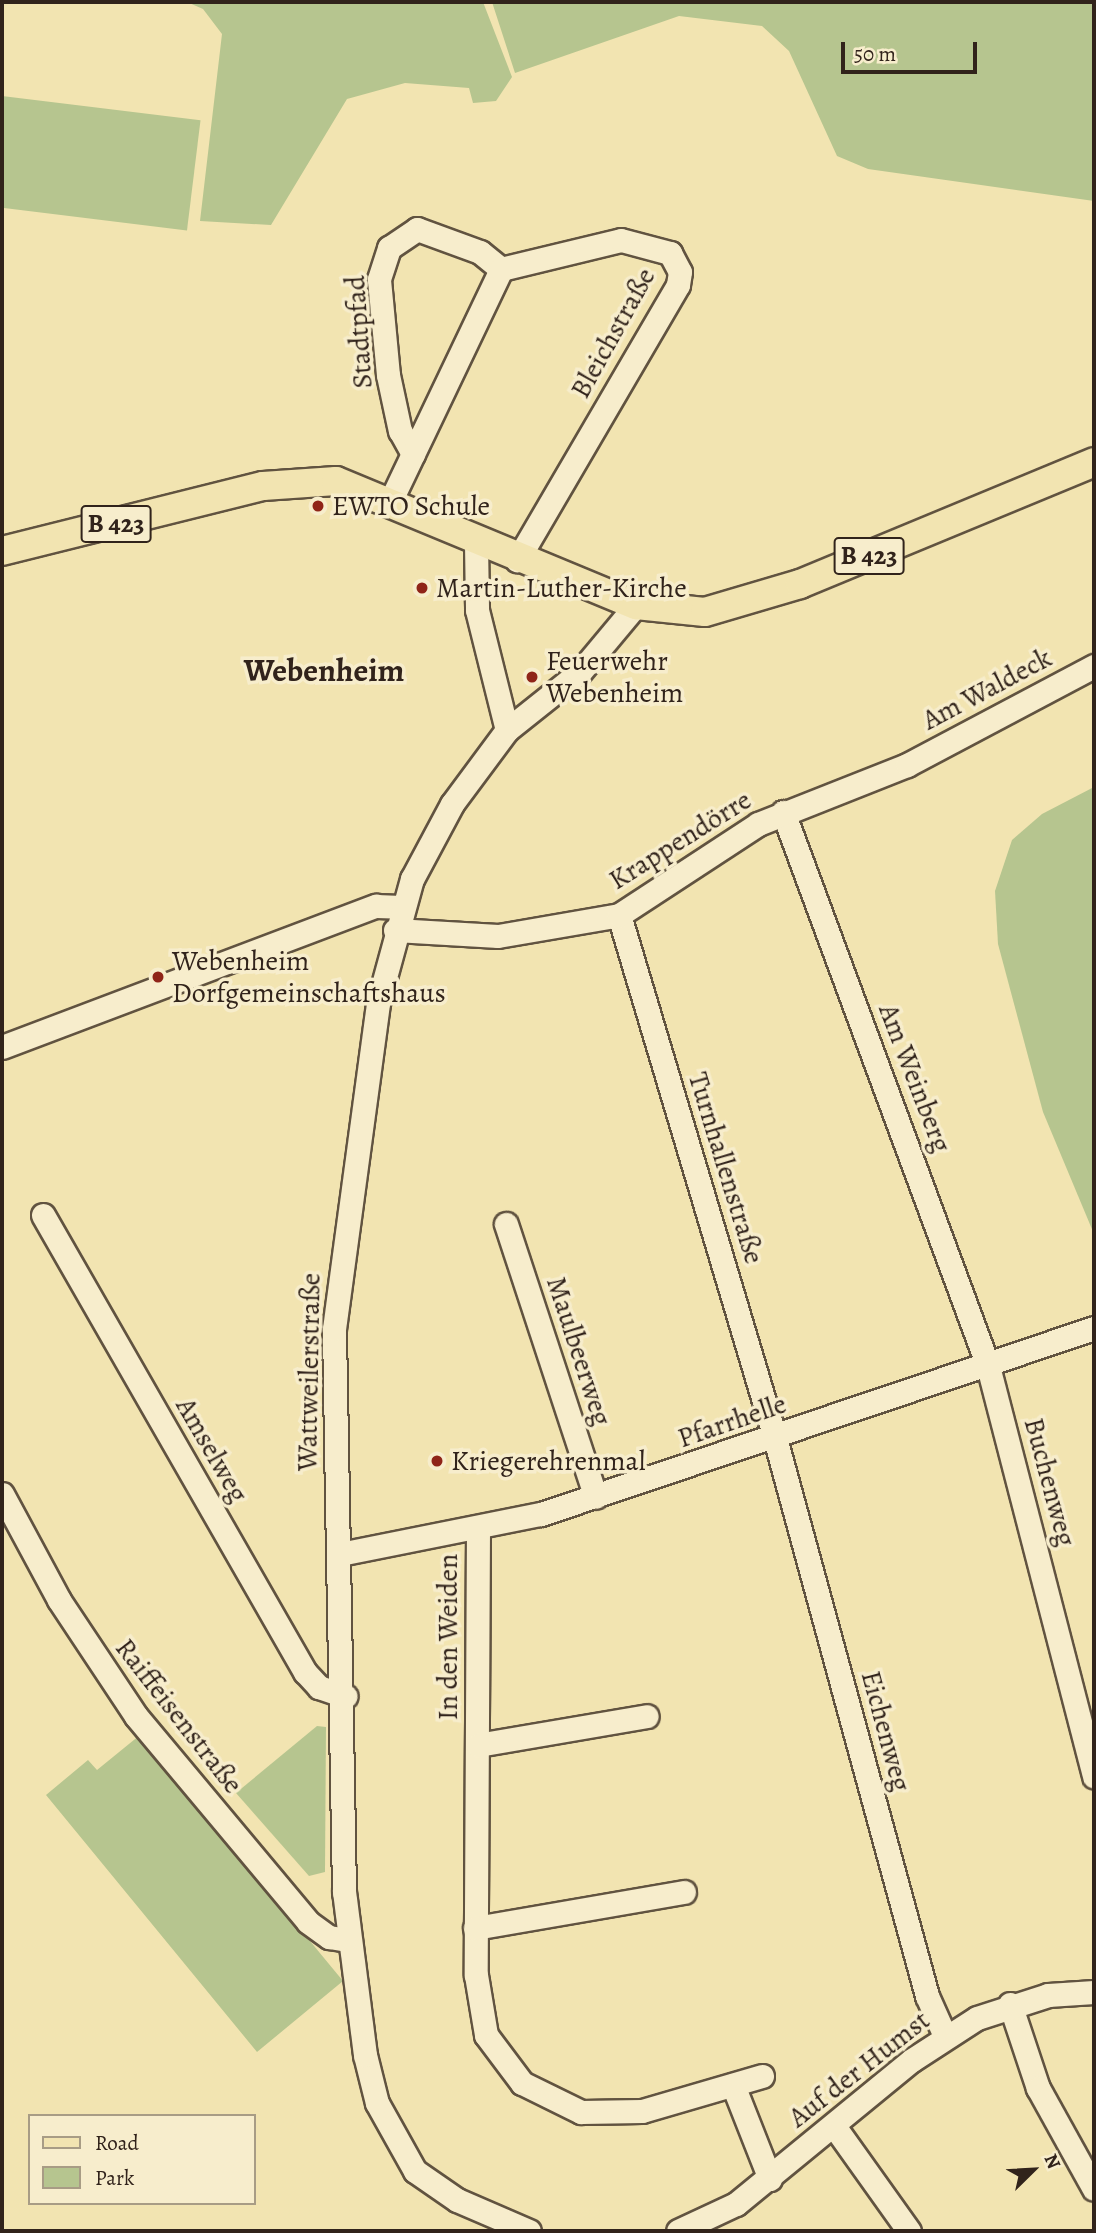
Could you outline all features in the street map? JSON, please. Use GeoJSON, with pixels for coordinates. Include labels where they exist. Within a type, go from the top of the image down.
{"type":"FeatureCollection","features":[{"type":"Feature","properties":{"kind":"main road","name":"B 423"},"geometry":{"type":"LineString","coordinates":[[2,551],[289,481],[336,481],[391,500],[476,543],[517,560],[636,605],[680,613],[752,603],[1094,462]]}},
{"type":"Feature","properties":{"kind":"street","name":"Stadtpfad"},"geometry":{"type":"LineString","coordinates":[[413,454],[400,431],[388,375],[380,266],[398,237],[417,229],[480,252],[501,269]]}},
{"type":"Feature","properties":{"kind":"street","name":"Bleichstraße"},"geometry":{"type":"LineString","coordinates":[[501,269],[621,240],[670,253],[680,272],[517,560]]}},
{"type":"Feature","properties":{"kind":"street"},"geometry":{"type":"LineString","coordinates":[[391,500],[501,269]]}},
{"type":"Feature","properties":{"kind":"street"},"geometry":{"type":"LineString","coordinates":[[476,543],[477,610],[507,730]]}},
{"type":"Feature","properties":{"kind":"street","name":"Wattweilerstraße"},"geometry":{"type":"LineString","coordinates":[[529,2231],[457,2200],[415,2171],[377,2103],[356,2009],[347,1940],[338,1274],[378,1003],[401,907],[431,838],[507,730],[580,672],[636,605]]}},
{"type":"Feature","properties":{"kind":"street","name":"Am Waldeck"},"geometry":{"type":"LineString","coordinates":[[907,765],[1094,666]]}},
{"type":"Feature","properties":{"kind":"street","name":"Krappendörre"},"geometry":{"type":"LineString","coordinates":[[395,930],[498,936],[619,915],[783,812],[907,765]]}},
{"type":"Feature","properties":{"kind":"street","name":"Am Weinberg"},"geometry":{"type":"LineString","coordinates":[[783,812],[988,1366]]}},
{"type":"Feature","properties":{"kind":"street"},"geometry":{"type":"LineString","coordinates":[[2,1047],[376,906],[401,907]]}},
{"type":"Feature","properties":{"kind":"street","name":"Turnhallenstraße"},"geometry":{"type":"LineString","coordinates":[[619,915],[775,1438]]}},
{"type":"Feature","properties":{"kind":"street","name":"Amselweg"},"geometry":{"type":"LineString","coordinates":[[43,1215],[305,1672],[319,1687],[345,1696]]}},
{"type":"Feature","properties":{"kind":"street","name":"Maulbeerweg"},"geometry":{"type":"LineString","coordinates":[[506,1224],[596,1497]]}},
{"type":"Feature","properties":{"kind":"street","name":"Pfarrhelle"},"geometry":{"type":"LineString","coordinates":[[340,1554],[478,1529],[596,1497],[1094,1328]]}},
{"type":"Feature","properties":{"kind":"street","name":"Buchenweg"},"geometry":{"type":"LineString","coordinates":[[988,1366],[1094,1777]]}},
{"type":"Feature","properties":{"kind":"street","name":"Eichenweg"},"geometry":{"type":"LineString","coordinates":[[775,1438],[927,1996],[945,2036]]}},
{"type":"Feature","properties":{"kind":"street","name":"Raiffeisenstraße"},"geometry":{"type":"LineString","coordinates":[[2,1494],[59,1600],[136,1716],[308,1922],[329,1937],[347,1940]]}},
{"type":"Feature","properties":{"kind":"street","name":"In den Weiden"},"geometry":{"type":"LineString","coordinates":[[478,1529],[475,1928],[478,2011],[486,2035],[522,2083],[549,2100],[616,2115],[762,2076]]}},
{"type":"Feature","properties":{"kind":"street","name":"In den Weiden"},"geometry":{"type":"LineString","coordinates":[[478,1745],[648,1716]]}},
{"type":"Feature","properties":{"kind":"street"},"geometry":{"type":"LineString","coordinates":[[475,1928],[684,1892]]}},
{"type":"Feature","properties":{"kind":"street","name":"Auf der Humst"},"geometry":{"type":"LineString","coordinates":[[678,2231],[704,2227],[769,2179],[945,2036],[1010,2004],[1094,1992]]}},
{"type":"Feature","properties":{"kind":"street"},"geometry":{"type":"LineString","coordinates":[[1010,2004],[1038,2088],[1094,2189]]}},
{"type":"Feature","properties":{"kind":"street"},"geometry":{"type":"LineString","coordinates":[[733,2085],[769,2179]]}},
{"type":"Feature","properties":{"kind":"street"},"geometry":{"type":"LineString","coordinates":[[834,2126],[909,2231]]}},
{"type":"Feature","properties":{"kind":"green space"},"geometry":{"type":"Polygon","coordinates":[[[187,2],[483,2],[512,77],[496,101],[473,103],[469,88],[405,83],[347,99],[271,225],[200,221],[222,34],[203,9],[187,2]]]}},
{"type":"Feature","properties":{"kind":"green space"},"geometry":{"type":"Polygon","coordinates":[[[492,2],[1094,2],[1094,201],[868,169],[837,156],[789,51],[762,26],[679,16],[515,73],[492,2]]]}},
{"type":"Feature","properties":{"kind":"green space"},"geometry":{"type":"Polygon","coordinates":[[[2,96],[201,120],[187,231],[2,208],[2,96]]]}},
{"type":"Feature","properties":{"kind":"green space"},"geometry":{"type":"Polygon","coordinates":[[[1094,787],[1094,1234],[1043,1112],[998,944],[995,891],[1012,840],[1042,814],[1094,787]]]}},
{"type":"Feature","properties":{"kind":"green space"},"geometry":{"type":"Polygon","coordinates":[[[317,1726],[326,1727],[325,1872],[309,1876],[236,1793],[317,1726]]]}},
{"type":"Feature","properties":{"kind":"green space"},"geometry":{"type":"Polygon","coordinates":[[[140,1735],[343,1981],[257,2052],[46,1795],[88,1760],[97,1770],[140,1735]]]}},
{"type":"Feature","properties":{"kind":"place","name":"EWTO Schule"},"geometry":{"type":"Point","coordinates":[318,506]}},
{"type":"Feature","properties":{"kind":"place","name":"Martin-Luther-Kirche"},"geometry":{"type":"Point","coordinates":[422,588]}},
{"type":"Feature","properties":{"kind":"place","name":"Feuerwehr Webenheim"},"geometry":{"type":"Point","coordinates":[532,677]}},
{"type":"Feature","properties":{"kind":"place","name":"Webenheim Dorfgemeinschaftshaus"},"geometry":{"type":"Point","coordinates":[158,977]}},
{"type":"Feature","properties":{"kind":"place","name":"Kriegerehrenmal"},"geometry":{"type":"Point","coordinates":[437,1461]}},
{"type":"Feature","properties":{"kind":"district","name":"Webenheim"},"geometry":{"type":"Point","coordinates":[324,670]}}]}
